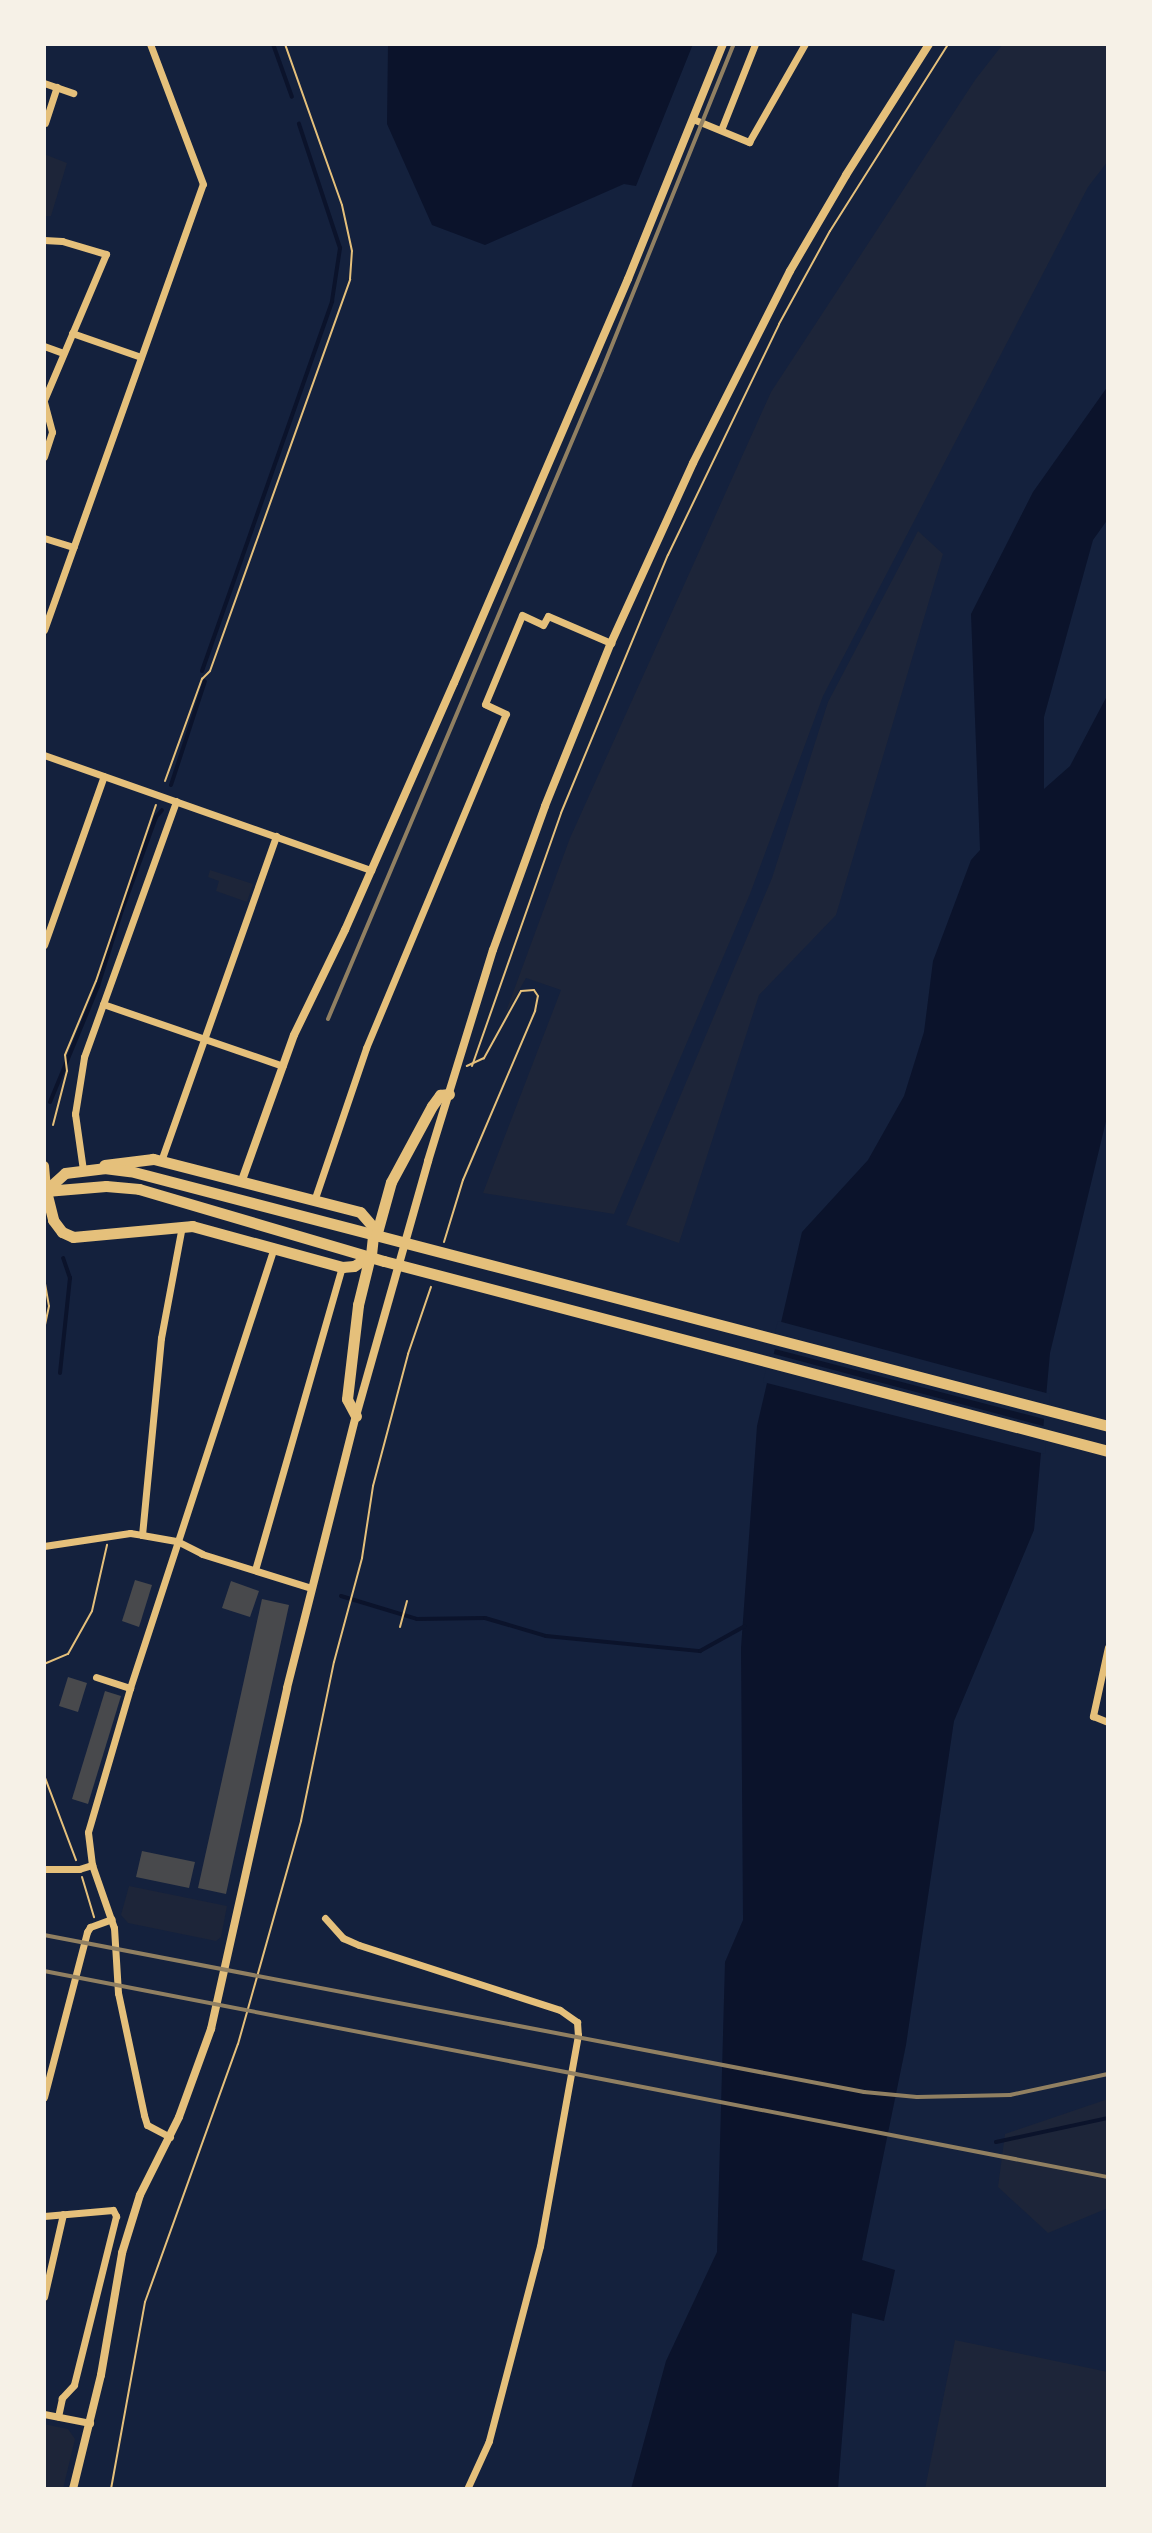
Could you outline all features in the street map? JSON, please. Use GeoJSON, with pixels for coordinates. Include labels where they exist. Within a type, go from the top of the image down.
{"type":"FeatureCollection","features":[{"type":"Feature","properties":{"kind":"main road"},"geometry":{"type":"LineString","coordinates":[[356,1416],[347,1399],[363,1289],[374,1257],[385,1201],[391,1182],[432,1106],[440,1095],[449,1094]]}},
{"type":"Feature","properties":{"kind":"main road"},"geometry":{"type":"LineString","coordinates":[[45,1191],[65,1173],[133,1159],[161,1161],[360,1212],[371,1221],[379,1236]]}},
{"type":"Feature","properties":{"kind":"main road"},"geometry":{"type":"LineString","coordinates":[[44,1166],[45,1191],[53,1220],[62,1232],[73,1237],[182,1226],[348,1267],[360,1274],[363,1289]]}},
{"type":"Feature","properties":{"kind":"main road"},"geometry":{"type":"LineString","coordinates":[[87,1170],[142,1174],[1108,1426]]}},
{"type":"Feature","properties":{"kind":"main road"},"geometry":{"type":"LineString","coordinates":[[45,1191],[128,1187],[418,1270],[1108,1451]]}},
{"type":"Feature","properties":{"kind":"main road"},"geometry":{"type":"LineString","coordinates":[[360,1212],[385,1201]]}},
{"type":"Feature","properties":{"kind":"main road"},"geometry":{"type":"LineString","coordinates":[[348,1267],[374,1257]]}},
{"type":"Feature","properties":{"kind":"street"},"geometry":{"type":"LineString","coordinates":[[44,630],[203,184],[150,44]]}},
{"type":"Feature","properties":{"kind":"street"},"geometry":{"type":"LineString","coordinates":[[241,1183],[283,1066],[628,279],[723,44]]}},
{"type":"Feature","properties":{"kind":"street"},"geometry":{"type":"LineString","coordinates":[[721,130],[755,44]]}},
{"type":"Feature","properties":{"kind":"street"},"geometry":{"type":"LineString","coordinates":[[693,119],[749,142],[805,44]]}},
{"type":"Feature","properties":{"kind":"street"},"geometry":{"type":"LineString","coordinates":[[73,2489],[90,2423],[122,2253],[146,2181],[170,2137],[211,2029],[311,1588],[356,1416],[457,1067],[503,921],[611,643],[769,308],[846,175],[929,44]]}},
{"type":"Feature","properties":{"kind":"street"},"geometry":{"type":"LineString","coordinates":[[44,83],[73,93]]}},
{"type":"Feature","properties":{"kind":"street"},"geometry":{"type":"LineString","coordinates":[[45,123],[57,87]]}},
{"type":"Feature","properties":{"kind":"street"},"geometry":{"type":"LineString","coordinates":[[44,240],[106,254],[44,401],[52,432],[44,457]]}},
{"type":"Feature","properties":{"kind":"street"},"geometry":{"type":"LineString","coordinates":[[72,333],[141,357]]}},
{"type":"Feature","properties":{"kind":"street"},"geometry":{"type":"LineString","coordinates":[[44,346],[63,353]]}},
{"type":"Feature","properties":{"kind":"street"},"geometry":{"type":"LineString","coordinates":[[44,538],[74,547]]}},
{"type":"Feature","properties":{"kind":"street"},"geometry":{"type":"LineString","coordinates":[[314,1201],[366,1048],[506,714],[485,704],[522,615],[543,625],[548,616],[611,643]]}},
{"type":"Feature","properties":{"kind":"street"},"geometry":{"type":"LineString","coordinates":[[44,755],[371,870]]}},
{"type":"Feature","properties":{"kind":"street"},"geometry":{"type":"LineString","coordinates":[[44,945],[104,776]]}},
{"type":"Feature","properties":{"kind":"street"},"geometry":{"type":"LineString","coordinates":[[87,1170],[75,1114],[84,1057],[176,801]]}},
{"type":"Feature","properties":{"kind":"street"},"geometry":{"type":"LineString","coordinates":[[161,1161],[276,836]]}},
{"type":"Feature","properties":{"kind":"street"},"geometry":{"type":"LineString","coordinates":[[103,1004],[283,1066]]}},
{"type":"Feature","properties":{"kind":"street"},"geometry":{"type":"LineString","coordinates":[[142,1535],[159,1352],[182,1226]]}},
{"type":"Feature","properties":{"kind":"street"},"geometry":{"type":"LineString","coordinates":[[170,2137],[147,2125],[144,2115],[118,1993],[112,1919],[88,1848],[91,1814],[274,1247]]}},
{"type":"Feature","properties":{"kind":"street"},"geometry":{"type":"LineString","coordinates":[[255,1570],[348,1267]]}},
{"type":"Feature","properties":{"kind":"street"},"geometry":{"type":"LineString","coordinates":[[44,1546],[130,1533],[177,1541],[202,1554],[311,1588]]}},
{"type":"Feature","properties":{"kind":"street"},"geometry":{"type":"LineString","coordinates":[[1108,1647],[1093,1716],[1108,1722]]}},
{"type":"Feature","properties":{"kind":"street"},"geometry":{"type":"LineString","coordinates":[[96,1677],[130,1688]]}},
{"type":"Feature","properties":{"kind":"street"},"geometry":{"type":"LineString","coordinates":[[44,1869],[79,1869],[92,1865]]}},
{"type":"Feature","properties":{"kind":"street"},"geometry":{"type":"LineString","coordinates":[[325,1918],[343,1938],[359,1945],[560,2010],[577,2022],[578,2035],[540,2246],[489,2441],[467,2489]]}},
{"type":"Feature","properties":{"kind":"street"},"geometry":{"type":"LineString","coordinates":[[44,2097],[87,1932],[96,1924],[112,1919]]}},
{"type":"Feature","properties":{"kind":"street"},"geometry":{"type":"LineString","coordinates":[[44,2216],[113,2210],[116,2216],[74,2385],[62,2398],[58,2417]]}},
{"type":"Feature","properties":{"kind":"street"},"geometry":{"type":"LineString","coordinates":[[44,2297],[63,2214]]}},
{"type":"Feature","properties":{"kind":"street"},"geometry":{"type":"LineString","coordinates":[[44,2414],[90,2423]]}},
{"type":"Feature","properties":{"kind":"path"},"geometry":{"type":"LineString","coordinates":[[165,781],[202,679],[210,671],[350,279],[352,251],[342,205],[285,44]]}},
{"type":"Feature","properties":{"kind":"path"},"geometry":{"type":"LineString","coordinates":[[472,1066],[561,813],[668,555],[779,324],[830,231],[948,44]]}},
{"type":"Feature","properties":{"kind":"path"},"geometry":{"type":"LineString","coordinates":[[53,1125],[66,1067],[65,1059],[112,939],[118,909],[156,805]]}},
{"type":"Feature","properties":{"kind":"path"},"geometry":{"type":"LineString","coordinates":[[457,1067],[472,1066],[484,1058],[521,991],[534,990]]}},
{"type":"Feature","properties":{"kind":"path"},"geometry":{"type":"LineString","coordinates":[[44,1278],[49,1306],[44,1329]]}},
{"type":"Feature","properties":{"kind":"path"},"geometry":{"type":"LineString","coordinates":[[44,1664],[68,1654],[92,1611],[108,1538]]}},
{"type":"Feature","properties":{"kind":"path"},"geometry":{"type":"LineString","coordinates":[[111,2489],[145,2302],[238,2044],[301,1821],[353,1590]]}},
{"type":"Feature","properties":{"kind":"path"},"geometry":{"type":"LineString","coordinates":[[400,1627],[407,1601]]}},
{"type":"Feature","properties":{"kind":"path"},"geometry":{"type":"LineString","coordinates":[[44,1775],[96,1924]]}},
{"type":"Feature","properties":{"kind":"shaded area"},"geometry":{"type":"Polygon","coordinates":[[[388,44],[693,44],[636,186],[624,184],[485,245],[432,225],[387,124],[388,44]]]}},
{"type":"Feature","properties":{"kind":"shaded area"},"geometry":{"type":"Polygon","coordinates":[[[1003,44],[1108,44],[1108,161],[1088,187],[823,696],[750,894],[614,1214],[483,1193],[561,990],[526,978],[504,1017],[570,838],[771,392],[975,80],[1003,44]]]}},
{"type":"Feature","properties":{"kind":"shaded area"},"geometry":{"type":"Polygon","coordinates":[[[44,154],[67,163],[51,216],[44,216],[44,154]]]}},
{"type":"Feature","properties":{"kind":"shaded area"},"geometry":{"type":"Polygon","coordinates":[[[1108,386],[1108,519],[1093,540],[1044,717],[1044,789],[1070,766],[1108,694],[1108,1113],[1050,1353],[1034,1530],[954,1721],[906,2045],[862,2260],[895,2270],[884,2321],[852,2313],[838,2489],[631,2489],[666,2361],[717,2252],[725,1962],[743,1920],[741,1648],[757,1426],[802,1232],[868,1160],[904,1096],[924,1032],[933,961],[971,860],[980,850],[971,614],[1033,492],[1108,386]]]}},
{"type":"Feature","properties":{"kind":"shaded area"},"geometry":{"type":"Polygon","coordinates":[[[918,531],[943,554],[836,915],[759,995],[679,1243],[626,1225],[772,878],[828,702],[918,531]]]}},
{"type":"Feature","properties":{"kind":"shaded area"},"geometry":{"type":"Polygon","coordinates":[[[210,870],[253,884],[247,902],[216,891],[219,881],[208,877],[210,870]]]}},
{"type":"Feature","properties":{"kind":"shaded area"},"geometry":{"type":"Polygon","coordinates":[[[129,1886],[227,1906],[221,1937],[216,1941],[128,1923],[121,1915],[129,1886]]]}},
{"type":"Feature","properties":{"kind":"shaded area"},"geometry":{"type":"Polygon","coordinates":[[[1108,2099],[1108,2208],[1048,2233],[998,2187],[1005,2134],[1108,2099]]]}},
{"type":"Feature","properties":{"kind":"shaded area"},"geometry":{"type":"Polygon","coordinates":[[[955,2340],[1108,2372],[1108,2489],[925,2489],[955,2340]]]}},
{"type":"Feature","properties":{"kind":"shaded area"},"geometry":{"type":"Polygon","coordinates":[[[44,2424],[68,2429],[75,2439],[63,2489],[44,2489],[44,2424]]]}},
{"type":"Feature","properties":{"kind":"pier"},"geometry":{"type":"Polygon","coordinates":[[[778,1321],[1050,1394],[1048,1420],[771,1348],[778,1321]]]}},
{"type":"Feature","properties":{"kind":"pier"},"geometry":{"type":"Polygon","coordinates":[[[770,1353],[1047,1427],[1045,1454],[763,1382],[770,1353]]]}},
{"type":"Feature","properties":{"kind":"building"},"geometry":{"type":"Polygon","coordinates":[[[135,1580],[152,1585],[139,1627],[122,1621],[135,1580]]]}},
{"type":"Feature","properties":{"kind":"building"},"geometry":{"type":"Polygon","coordinates":[[[231,1581],[259,1591],[250,1617],[222,1608],[231,1581]]]}},
{"type":"Feature","properties":{"kind":"building"},"geometry":{"type":"Polygon","coordinates":[[[262,1599],[289,1605],[226,1894],[198,1888],[262,1599]]]}},
{"type":"Feature","properties":{"kind":"building"},"geometry":{"type":"Polygon","coordinates":[[[68,1677],[87,1683],[78,1712],[59,1706],[68,1677]]]}},
{"type":"Feature","properties":{"kind":"building"},"geometry":{"type":"Polygon","coordinates":[[[105,1691],[121,1696],[88,1804],[72,1799],[105,1691]]]}},
{"type":"Feature","properties":{"kind":"building"},"geometry":{"type":"Polygon","coordinates":[[[142,1851],[195,1862],[189,1888],[136,1877],[142,1851]]]}},
{"type":"Feature","properties":{"kind":"waterway"},"geometry":{"type":"LineString","coordinates":[[273,44],[292,97]]}},
{"type":"Feature","properties":{"kind":"waterway"},"geometry":{"type":"LineString","coordinates":[[202,671],[332,301],[340,248],[299,124]]}},
{"type":"Feature","properties":{"kind":"waterway"},"geometry":{"type":"LineString","coordinates":[[171,785],[205,681]]}},
{"type":"Feature","properties":{"kind":"waterway"},"geometry":{"type":"LineString","coordinates":[[50,1102],[98,986],[122,910],[156,817],[162,810]]}},
{"type":"Feature","properties":{"kind":"waterway"},"geometry":{"type":"LineString","coordinates":[[60,1373],[70,1278],[63,1258]]}},
{"type":"Feature","properties":{"kind":"waterway"},"geometry":{"type":"LineString","coordinates":[[341,1596],[417,1619],[485,1618],[546,1636],[700,1651],[745,1626]]}},
{"type":"Feature","properties":{"kind":"waterway"},"geometry":{"type":"LineString","coordinates":[[996,2142],[1108,2118]]}},
{"type":"Feature","properties":{"kind":"railway"},"geometry":{"type":"LineString","coordinates":[[328,1019],[602,370],[734,44]]}},
{"type":"Feature","properties":{"kind":"railway"},"geometry":{"type":"LineString","coordinates":[[44,1935],[864,2092],[917,2097],[1010,2095],[1108,2074]]}},
{"type":"Feature","properties":{"kind":"railway"},"geometry":{"type":"LineString","coordinates":[[44,1971],[1108,2177]]}}]}
